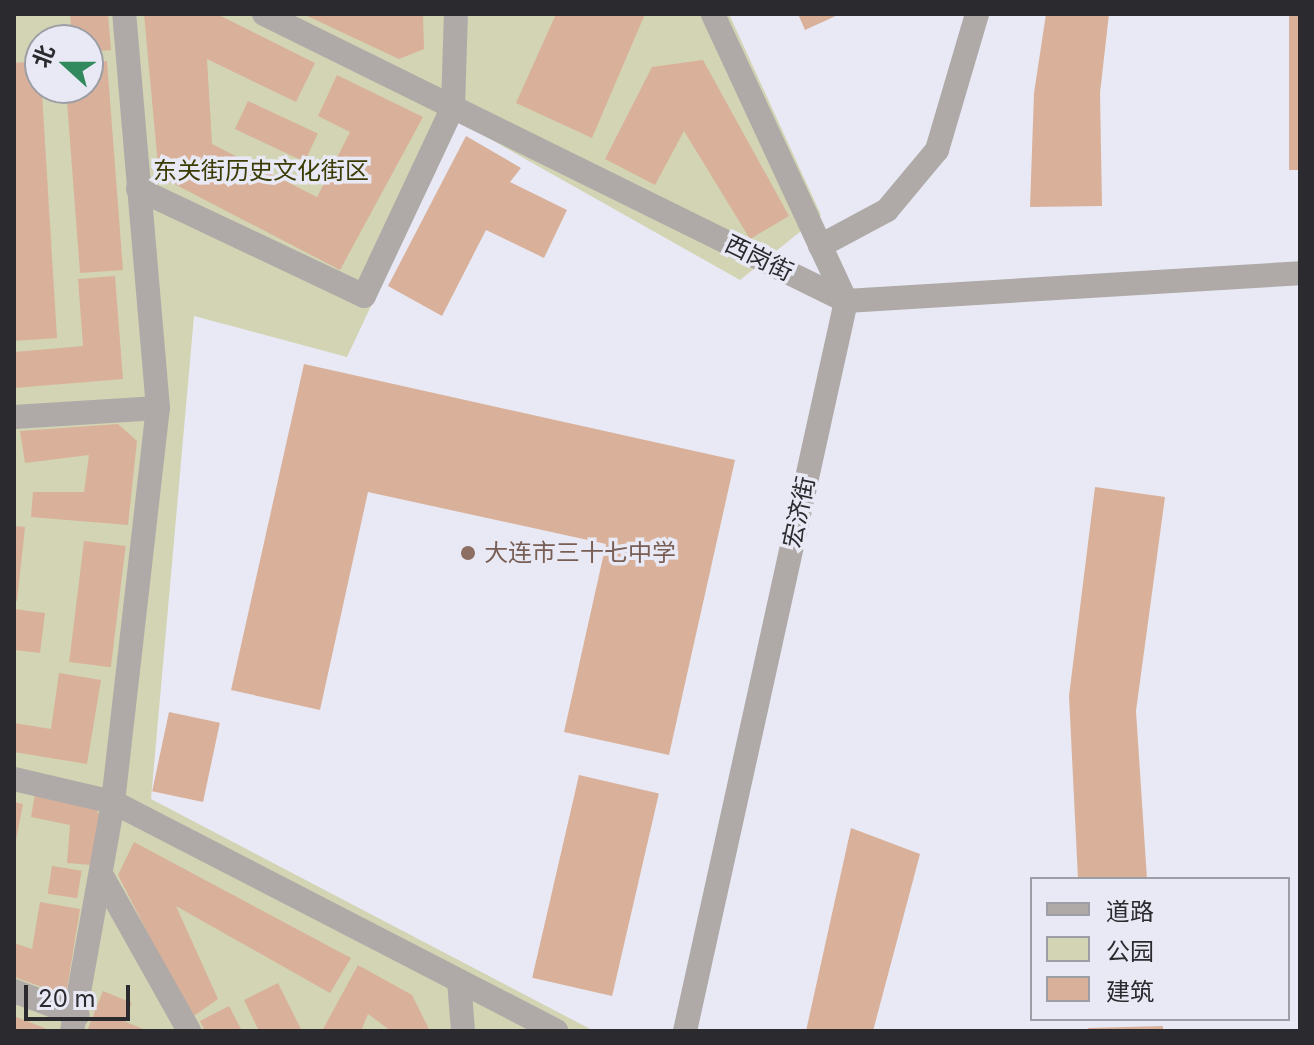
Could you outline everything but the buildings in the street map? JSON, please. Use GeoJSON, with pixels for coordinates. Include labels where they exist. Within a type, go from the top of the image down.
{"type":"FeatureCollection","features":[{"type":"Feature","properties":{"kind":"street"},"geometry":{"type":"LineString","coordinates":[[14,991],[75,1023],[113,802],[158,408],[124,14]]}},
{"type":"Feature","properties":{"kind":"street","name":"西岗街"},"geometry":{"type":"LineString","coordinates":[[264,14],[846,301],[1300,273]]}},
{"type":"Feature","properties":{"kind":"street"},"geometry":{"type":"LineString","coordinates":[[138,189],[364,296],[453,107],[456,14]]}},
{"type":"Feature","properties":{"kind":"street"},"geometry":{"type":"LineString","coordinates":[[713,14],[846,301]]}},
{"type":"Feature","properties":{"kind":"street"},"geometry":{"type":"LineString","coordinates":[[820,246],[887,210],[937,150],[977,14]]}},
{"type":"Feature","properties":{"kind":"street","name":"宏济街"},"geometry":{"type":"LineString","coordinates":[[685,1031],[846,301]]}},
{"type":"Feature","properties":{"kind":"street"},"geometry":{"type":"LineString","coordinates":[[14,417],[158,408]]}},
{"type":"Feature","properties":{"kind":"street"},"geometry":{"type":"LineString","coordinates":[[14,779],[113,802],[556,1031]]}},
{"type":"Feature","properties":{"kind":"street"},"geometry":{"type":"LineString","coordinates":[[101,874],[189,1031]]}},
{"type":"Feature","properties":{"kind":"street"},"geometry":{"type":"LineString","coordinates":[[459,981],[463,1031]]}},
{"type":"Feature","properties":{"kind":"green space","name":"东关街历史文化街区"},"geometry":{"type":"Polygon","coordinates":[[[14,14],[729,14],[821,215],[740,280],[458,121],[347,357],[194,316],[151,799],[594,1031],[14,1031],[14,14]]]}},
{"type":"Feature","properties":{"kind":"place","name":"大连市三十七中学"},"geometry":{"type":"Point","coordinates":[468,553]}}]}
